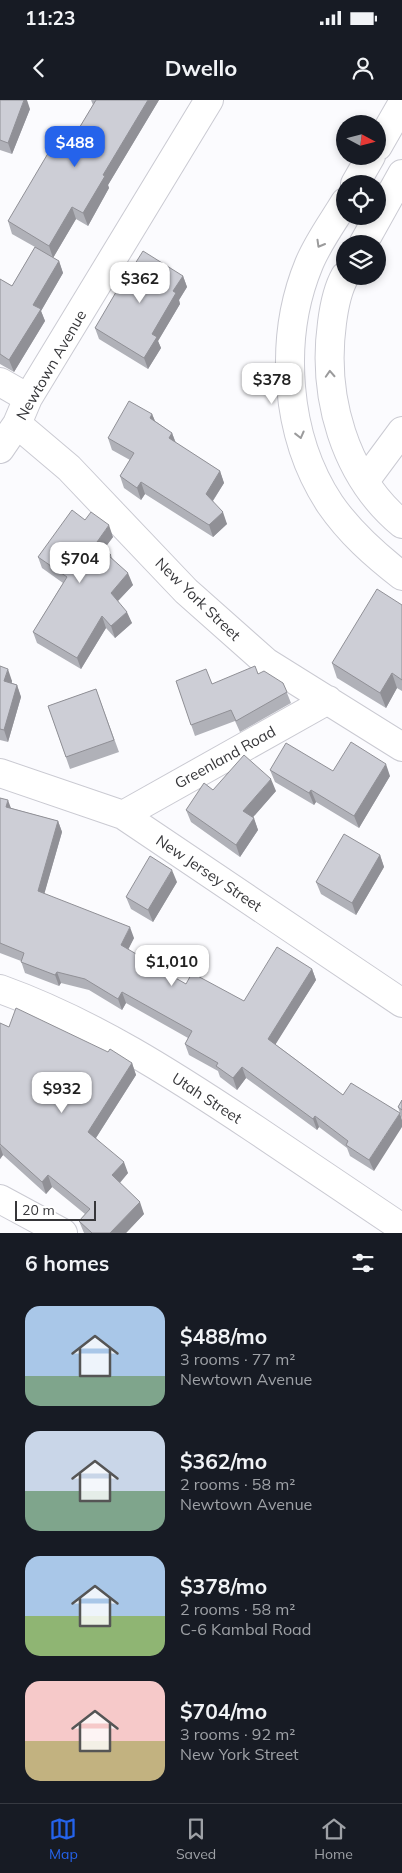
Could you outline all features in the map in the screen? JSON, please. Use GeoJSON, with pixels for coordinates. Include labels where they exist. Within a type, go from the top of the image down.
{"type":"FeatureCollection","features":[{"type":"Feature","properties":{"kind":"street","name":"Newtown Avenue"},"geometry":{"type":"LineString","coordinates":[[0,449],[17,424],[28,398],[209,100]]}},
{"type":"Feature","properties":{"kind":"street"},"geometry":{"type":"LineString","coordinates":[[386,132],[402,104]]}},
{"type":"Feature","properties":{"kind":"street"},"geometry":{"type":"LineString","coordinates":[[368,235],[402,174]]}},
{"type":"Feature","properties":{"kind":"street"},"geometry":{"type":"LineString","coordinates":[[336,217],[309,263],[298,296],[291,336],[290,375],[294,410],[303,445],[316,480],[330,504],[353,533],[402,576]]}},
{"type":"Feature","properties":{"kind":"street"},"geometry":{"type":"LineString","coordinates":[[342,285],[334,307],[330,339],[333,401],[342,438],[352,461],[365,482],[392,516],[402,524]]}},
{"type":"Feature","properties":{"kind":"street"},"geometry":{"type":"LineString","coordinates":[[0,382],[28,398]]}},
{"type":"Feature","properties":{"kind":"street","name":"New York Street"},"geometry":{"type":"LineString","coordinates":[[17,424],[69,468],[186,591],[266,662],[402,747]]}},
{"type":"Feature","properties":{"kind":"street"},"geometry":{"type":"LineString","coordinates":[[365,482],[401,432]]}},
{"type":"Feature","properties":{"kind":"street","name":"Greenland Road"},"geometry":{"type":"LineString","coordinates":[[123,815],[328,700]]}},
{"type":"Feature","properties":{"kind":"street","name":"New Jersey Street"},"geometry":{"type":"LineString","coordinates":[[0,773],[123,815],[402,1003]]}},
{"type":"Feature","properties":{"kind":"street","name":"Utah Street"},"geometry":{"type":"LineString","coordinates":[[0,989],[21,996],[107,1036],[187,1083],[402,1228]]}},
{"type":"Feature","properties":{"kind":"street"},"geometry":{"type":"LineString","coordinates":[[0,1199],[63,1233]]}},
{"type":"Feature","properties":{"kind":"building"},"geometry":{"type":"Polygon","coordinates":[[[0,100],[24,100],[8,143],[0,140],[0,100]]]}},
{"type":"Feature","properties":{"kind":"building"},"geometry":{"type":"Polygon","coordinates":[[[96,100],[148,100],[103,175],[105,176],[83,213],[72,207],[49,246],[8,221],[63,128],[75,135],[96,100]]]}},
{"type":"Feature","properties":{"kind":"building"},"geometry":{"type":"Polygon","coordinates":[[[35,247],[59,261],[33,305],[41,309],[9,360],[0,354],[0,279],[12,286],[35,247]]]}},
{"type":"Feature","properties":{"kind":"building"},"geometry":{"type":"Polygon","coordinates":[[[143,251],[183,276],[173,291],[176,293],[152,334],[157,337],[144,358],[95,328],[119,287],[116,285],[128,264],[133,267],[143,251]]]}},
{"type":"Feature","properties":{"kind":"building"},"geometry":{"type":"Polygon","coordinates":[[[129,401],[152,414],[150,418],[172,433],[169,438],[220,471],[206,494],[223,512],[209,525],[141,482],[137,488],[120,476],[134,453],[108,438],[129,401]]]}},
{"type":"Feature","properties":{"kind":"building"},"geometry":{"type":"Polygon","coordinates":[[[72,510],[85,520],[91,512],[109,525],[97,542],[128,573],[111,593],[127,612],[111,626],[102,616],[77,658],[33,632],[67,577],[38,557],[72,510]]]}},
{"type":"Feature","properties":{"kind":"building"},"geometry":{"type":"Polygon","coordinates":[[[377,589],[402,605],[402,680],[392,673],[380,693],[332,663],[377,589]]]}},
{"type":"Feature","properties":{"kind":"building"},"geometry":{"type":"Polygon","coordinates":[[[0,666],[8,669],[4,681],[17,685],[4,730],[0,729],[0,666]]]}},
{"type":"Feature","properties":{"kind":"building"},"geometry":{"type":"Polygon","coordinates":[[[255,666],[258,674],[264,671],[283,683],[287,692],[236,721],[231,710],[191,725],[176,681],[206,669],[212,684],[255,666]]]}},
{"type":"Feature","properties":{"kind":"building"},"geometry":{"type":"Polygon","coordinates":[[[96,689],[114,740],[66,757],[48,706],[96,689]]]}},
{"type":"Feature","properties":{"kind":"building"},"geometry":{"type":"Polygon","coordinates":[[[351,742],[386,764],[354,816],[311,790],[309,793],[270,770],[286,743],[333,771],[351,742]]]}},
{"type":"Feature","properties":{"kind":"building"},"geometry":{"type":"Polygon","coordinates":[[[244,755],[271,779],[243,811],[254,818],[236,845],[186,810],[204,783],[213,790],[244,755]]]}},
{"type":"Feature","properties":{"kind":"building"},"geometry":{"type":"Polygon","coordinates":[[[0,798],[8,800],[6,807],[58,821],[38,891],[130,927],[121,945],[186,984],[192,973],[244,1001],[277,947],[312,969],[268,1039],[343,1095],[351,1083],[400,1113],[369,1160],[346,1145],[348,1141],[315,1116],[313,1119],[242,1067],[233,1078],[216,1066],[218,1063],[185,1044],[192,1031],[122,992],[118,999],[85,979],[57,972],[55,975],[21,962],[24,953],[0,943],[0,798]]]}},
{"type":"Feature","properties":{"kind":"building"},"geometry":{"type":"Polygon","coordinates":[[[344,834],[380,855],[352,903],[316,882],[344,834]]]}},
{"type":"Feature","properties":{"kind":"building"},"geometry":{"type":"Polygon","coordinates":[[[150,856],[172,870],[148,910],[126,897],[150,856]]]}},
{"type":"Feature","properties":{"kind":"building"},"geometry":{"type":"Polygon","coordinates":[[[16,1008],[108,1052],[110,1049],[132,1063],[88,1132],[124,1162],[112,1175],[140,1202],[110,1233],[92,1233],[79,1221],[90,1209],[48,1175],[42,1182],[0,1144],[0,1023],[9,1027],[16,1008]]]}},
{"type":"Feature","properties":{"kind":"building"},"geometry":{"type":"Polygon","coordinates":[[[402,1100],[402,1110],[398,1107],[402,1100]]]}}]}
